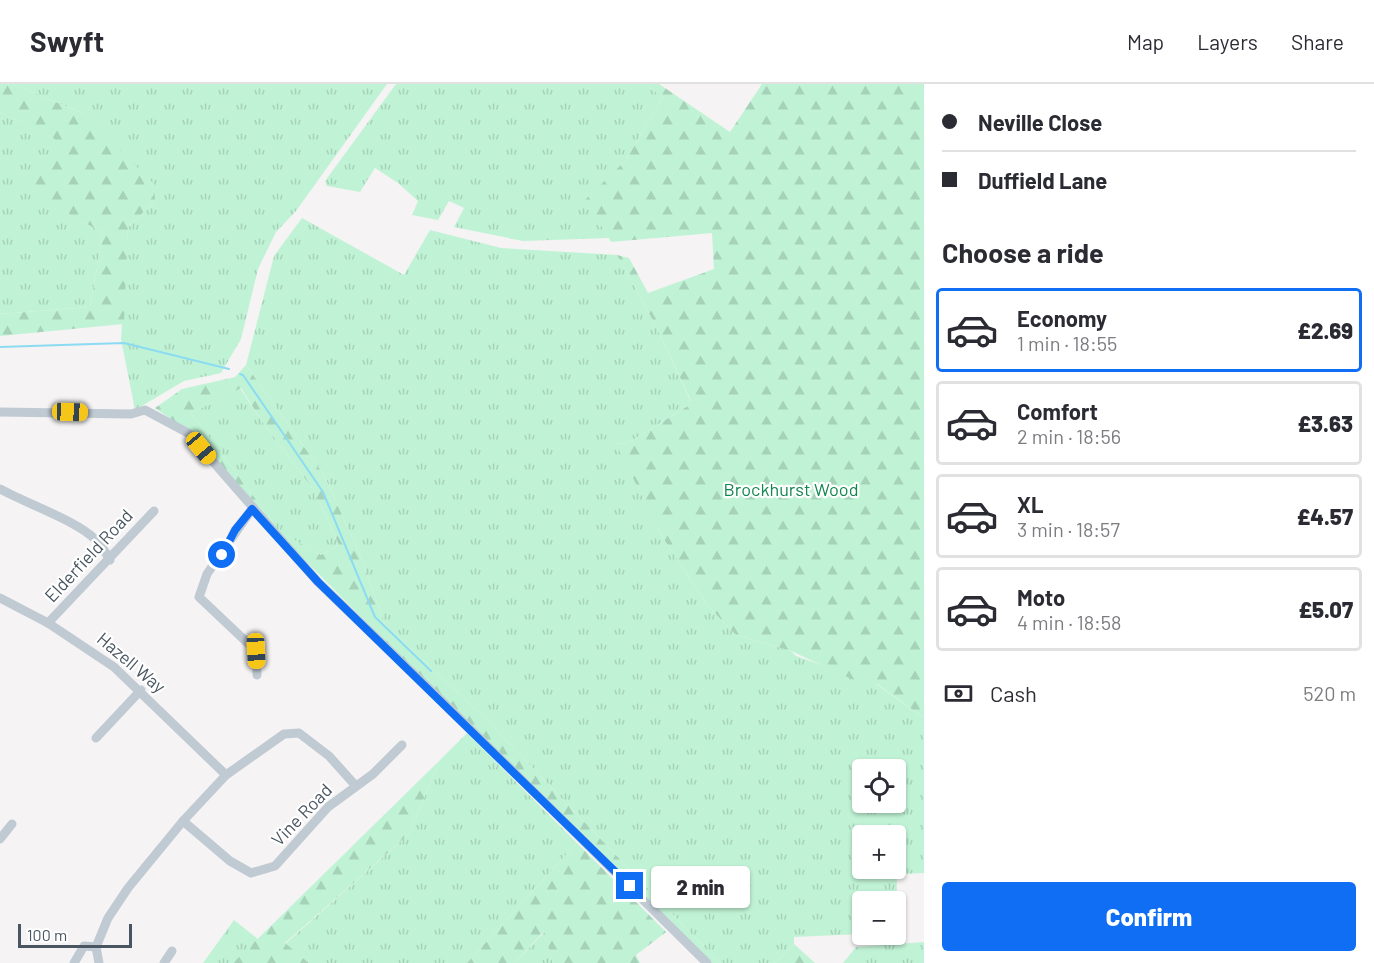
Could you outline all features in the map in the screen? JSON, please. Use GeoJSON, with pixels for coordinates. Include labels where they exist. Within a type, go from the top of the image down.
{"type":"FeatureCollection","features":[{"type":"Feature","properties":{"kind":"street"},"geometry":{"type":"LineString","coordinates":[[0,412],[131,414],[145,410],[188,433],[318,582],[707,963]]}},
{"type":"Feature","properties":{"kind":"street"},"geometry":{"type":"LineString","coordinates":[[0,489],[32,506],[64,519],[96,540],[110,560]]}},
{"type":"Feature","properties":{"kind":"street"},"geometry":{"type":"LineString","coordinates":[[252,509],[207,573],[199,597],[256,651],[257,675]]}},
{"type":"Feature","properties":{"kind":"street","name":"Elderfield Road"},"geometry":{"type":"LineString","coordinates":[[48,623],[154,511]]}},
{"type":"Feature","properties":{"kind":"street","name":"Hazell Way"},"geometry":{"type":"LineString","coordinates":[[0,598],[86,646],[141,690],[226,775]]}},
{"type":"Feature","properties":{"kind":"street"},"geometry":{"type":"LineString","coordinates":[[96,738],[141,690]]}},
{"type":"Feature","properties":{"kind":"street","name":"Vine Road"},"geometry":{"type":"LineString","coordinates":[[96,947],[108,918],[128,888],[183,821],[226,775],[284,734],[299,733],[329,756],[355,785]]}},
{"type":"Feature","properties":{"kind":"street","name":"Vine Road"},"geometry":{"type":"LineString","coordinates":[[183,821],[230,861],[251,873],[275,866],[328,807],[373,774],[402,745]]}},
{"type":"Feature","properties":{"kind":"street"},"geometry":{"type":"LineString","coordinates":[[0,839],[12,824]]}},
{"type":"Feature","properties":{"kind":"street"},"geometry":{"type":"LineString","coordinates":[[74,963],[84,946],[96,947],[99,963]]}},
{"type":"Feature","properties":{"kind":"street"},"geometry":{"type":"LineString","coordinates":[[165,963],[172,951]]}},
{"type":"Feature","properties":{"kind":"green space"},"geometry":{"type":"Polygon","coordinates":[[[0,84],[13,84],[82,113],[154,184],[155,201],[128,227],[124,324],[0,336],[0,314],[90,307],[103,233],[30,192],[55,139],[0,112],[0,84]]]}},
{"type":"Feature","properties":{"kind":"green space"},"geometry":{"type":"Polygon","coordinates":[[[13,84],[387,84],[296,211],[276,232],[258,269],[241,339],[221,373],[184,381],[135,410],[121,339],[128,227],[155,201],[82,113],[13,84]]]}},
{"type":"Feature","properties":{"kind":"green space"},"geometry":{"type":"Polygon","coordinates":[[[396,84],[645,84],[663,97],[626,160],[586,200],[609,238],[523,241],[454,227],[464,208],[449,201],[438,220],[412,215],[418,201],[398,183],[375,168],[360,192],[327,186],[325,181],[396,84]]]}},
{"type":"Feature","properties":{"kind":"green space","name":"Brockhurst Wood"},"geometry":{"type":"Polygon","coordinates":[[[645,84],[659,84],[730,132],[762,84],[924,84],[924,718],[877,684],[871,688],[791,651],[736,635],[708,606],[663,538],[616,444],[628,443],[688,406],[691,401],[656,326],[617,255],[629,258],[648,293],[714,269],[712,233],[611,242],[585,200],[626,160],[663,97],[645,84]]]}},
{"type":"Feature","properties":{"kind":"green space"},"geometry":{"type":"Polygon","coordinates":[[[0,112],[56,139],[31,192],[103,233],[90,307],[0,314],[0,112]]]}},
{"type":"Feature","properties":{"kind":"green space"},"geometry":{"type":"Polygon","coordinates":[[[302,218],[404,275],[430,230],[501,248],[617,255],[656,326],[691,402],[628,443],[617,444],[663,538],[708,606],[736,635],[791,651],[796,656],[876,684],[924,718],[924,873],[906,874],[906,825],[852,825],[852,879],[897,879],[897,891],[852,891],[852,934],[794,937],[794,944],[775,963],[719,963],[484,717],[385,625],[360,555],[324,475],[246,365],[274,256],[302,218]]]}},
{"type":"Feature","properties":{"kind":"green space"},"geometry":{"type":"Polygon","coordinates":[[[246,365],[324,475],[360,555],[385,625],[484,717],[719,963],[711,963],[593,844],[464,721],[282,537],[284,534],[321,555],[339,545],[313,489],[261,420],[241,388],[191,413],[273,522],[270,526],[200,439],[155,408],[182,389],[235,377],[246,365]]]}},
{"type":"Feature","properties":{"kind":"green space"},"geometry":{"type":"Polygon","coordinates":[[[240,388],[313,489],[339,545],[321,555],[285,535],[282,537],[270,526],[273,522],[191,413],[240,388]]]}},
{"type":"Feature","properties":{"kind":"green space"},"geometry":{"type":"Polygon","coordinates":[[[467,733],[577,843],[467,963],[309,963],[285,944],[409,834],[440,760],[467,733]]]}},
{"type":"Feature","properties":{"kind":"green space"},"geometry":{"type":"Polygon","coordinates":[[[440,760],[409,834],[285,943],[309,963],[233,963],[440,760]]]}},
{"type":"Feature","properties":{"kind":"green space"},"geometry":{"type":"Polygon","coordinates":[[[577,843],[666,932],[636,955],[640,963],[553,963],[544,931],[515,963],[467,963],[577,843]]]}},
{"type":"Feature","properties":{"kind":"green space"},"geometry":{"type":"Polygon","coordinates":[[[234,920],[288,963],[203,963],[234,920]]]}},
{"type":"Feature","properties":{"kind":"green space"},"geometry":{"type":"Polygon","coordinates":[[[545,931],[553,963],[515,963],[545,931]]]}},
{"type":"Feature","properties":{"kind":"green space"},"geometry":{"type":"Polygon","coordinates":[[[924,942],[924,963],[843,963],[856,947],[924,942]]]}},
{"type":"Feature","properties":{"kind":"green space"},"geometry":{"type":"Polygon","coordinates":[[[794,944],[815,963],[775,963],[794,944]]]}},
{"type":"Feature","properties":{"kind":"waterway"},"geometry":{"type":"LineString","coordinates":[[0,347],[124,343],[229,369]]}},
{"type":"Feature","properties":{"kind":"waterway"},"geometry":{"type":"LineString","coordinates":[[240,374],[243,375],[323,492],[375,617],[431,671]]}},
{"type":"Feature","properties":{"kind":"route"},"geometry":{"type":"LineString","coordinates":[[222,555],[235,530],[252,509],[318,582],[630,886]]}}]}
